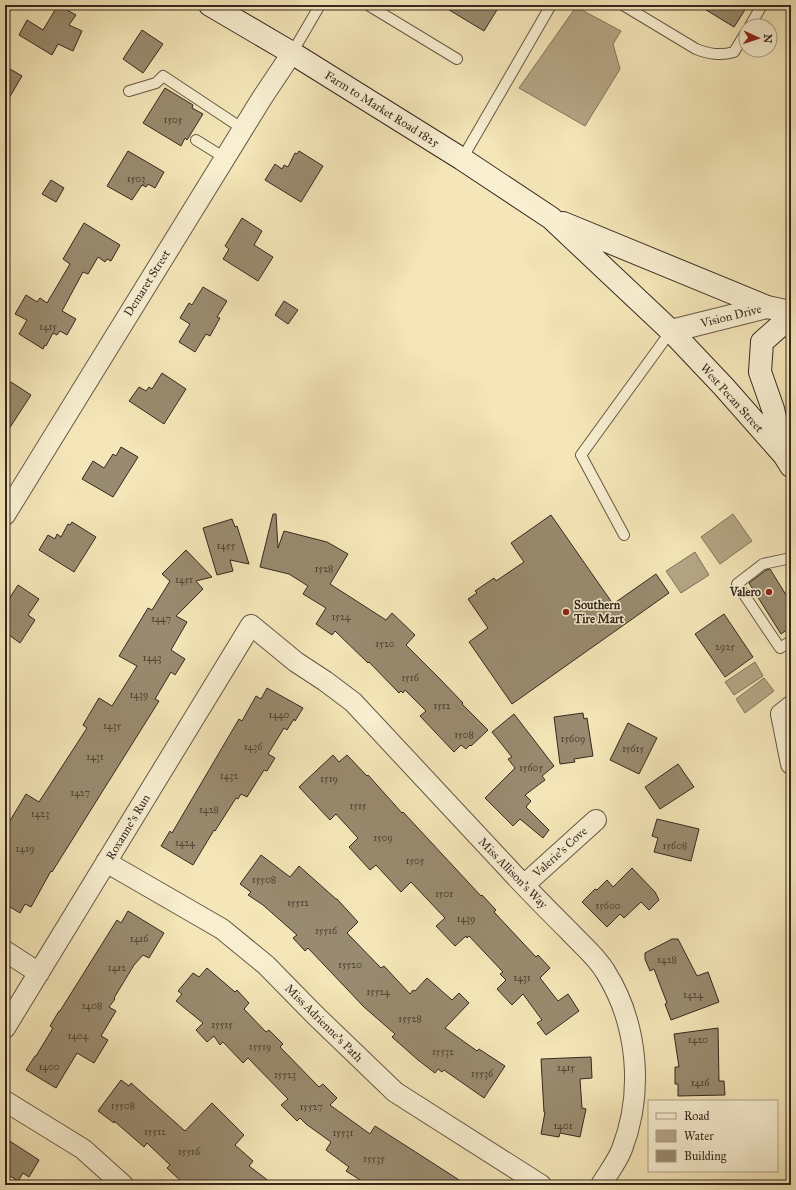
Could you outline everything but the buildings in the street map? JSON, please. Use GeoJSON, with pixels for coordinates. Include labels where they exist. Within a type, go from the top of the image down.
{"type":"FeatureCollection","features":[{"type":"Feature","properties":{"kind":"main road","name":"Farm to Market Road 1825"},"geometry":{"type":"LineString","coordinates":[[210,5],[292,53],[462,159],[551,218]]}},
{"type":"Feature","properties":{"kind":"main road"},"geometry":{"type":"LineString","coordinates":[[551,218],[767,307]]}},
{"type":"Feature","properties":{"kind":"main road","name":"West Pecan Street"},"geometry":{"type":"LineString","coordinates":[[551,218],[671,331],[724,387],[788,461]]}},
{"type":"Feature","properties":{"kind":"main road","name":"Vision Drive"},"geometry":{"type":"LineString","coordinates":[[671,331],[767,307],[791,312]]}},
{"type":"Feature","properties":{"kind":"main road"},"geometry":{"type":"LineString","coordinates":[[788,461],[760,372],[762,342],[780,326],[791,323]]}},
{"type":"Feature","properties":{"kind":"street","name":"Demaret Street"},"geometry":{"type":"LineString","coordinates":[[5,515],[262,98],[292,53]]}},
{"type":"Feature","properties":{"kind":"street","name":"Roxanne's Run"},"geometry":{"type":"LineString","coordinates":[[5,1028],[250,625]]}},
{"type":"Feature","properties":{"kind":"street","name":"Miss Allison's Way"},"geometry":{"type":"LineString","coordinates":[[250,625],[296,662],[325,680],[353,702],[524,885],[589,952],[605,971],[616,992],[627,1019],[635,1063],[636,1080],[632,1115],[622,1149],[601,1185]]}},
{"type":"Feature","properties":{"kind":"street"},"geometry":{"type":"LineString","coordinates":[[791,706],[781,714],[791,764]]}},
{"type":"Feature","properties":{"kind":"street","name":"Valerie's Cove"},"geometry":{"type":"LineString","coordinates":[[524,885],[596,820]]}},
{"type":"Feature","properties":{"kind":"street","name":"Miss Adrienne's Path"},"geometry":{"type":"LineString","coordinates":[[106,862],[222,930],[266,965],[315,1015],[395,1092],[541,1185]]}},
{"type":"Feature","properties":{"kind":"street"},"geometry":{"type":"LineString","coordinates":[[5,951],[39,973]]}},
{"type":"Feature","properties":{"kind":"street"},"geometry":{"type":"LineString","coordinates":[[5,1101],[83,1149],[123,1185]]}},
{"type":"Feature","properties":{"kind":"lane"},"geometry":{"type":"LineString","coordinates":[[292,53],[320,5]]}},
{"type":"Feature","properties":{"kind":"lane"},"geometry":{"type":"LineString","coordinates":[[368,5],[458,59]]}},
{"type":"Feature","properties":{"kind":"lane"},"geometry":{"type":"LineString","coordinates":[[462,159],[551,5]]}},
{"type":"Feature","properties":{"kind":"lane"},"geometry":{"type":"LineString","coordinates":[[624,5],[696,49],[706,53],[725,54],[734,52],[738,45]]}},
{"type":"Feature","properties":{"kind":"lane"},"geometry":{"type":"LineString","coordinates":[[755,18],[762,5]]}},
{"type":"Feature","properties":{"kind":"lane"},"geometry":{"type":"LineString","coordinates":[[129,91],[156,83],[163,76],[243,129]]}},
{"type":"Feature","properties":{"kind":"lane"},"geometry":{"type":"LineString","coordinates":[[196,140],[225,158]]}},
{"type":"Feature","properties":{"kind":"lane"},"geometry":{"type":"LineString","coordinates":[[624,535],[582,455],[671,331]]}},
{"type":"Feature","properties":{"kind":"lane"},"geometry":{"type":"LineString","coordinates":[[791,558],[763,564],[738,584],[780,648],[791,641]]}},
{"type":"Feature","properties":{"kind":"water"},"geometry":{"type":"Polygon","coordinates":[[[576,7],[621,31],[613,44],[620,69],[585,126],[519,88],[576,7]]]}},
{"type":"Feature","properties":{"kind":"water"},"geometry":{"type":"Polygon","coordinates":[[[733,514],[752,541],[720,564],[701,537],[733,514]]]}},
{"type":"Feature","properties":{"kind":"water"},"geometry":{"type":"Polygon","coordinates":[[[695,552],[709,575],[681,593],[666,571],[695,552]]]}},
{"type":"Feature","properties":{"kind":"water"},"geometry":{"type":"Polygon","coordinates":[[[755,662],[763,676],[734,695],[725,682],[755,662]]]}},
{"type":"Feature","properties":{"kind":"water"},"geometry":{"type":"Polygon","coordinates":[[[764,678],[774,691],[745,713],[736,699],[764,678]]]}},
{"type":"Feature","properties":{"kind":"place","name":"Valero"},"geometry":{"type":"Point","coordinates":[769,592]}},
{"type":"Feature","properties":{"kind":"place","name":"Southern Tire Mart"},"geometry":{"type":"Point","coordinates":[566,612]}}]}
